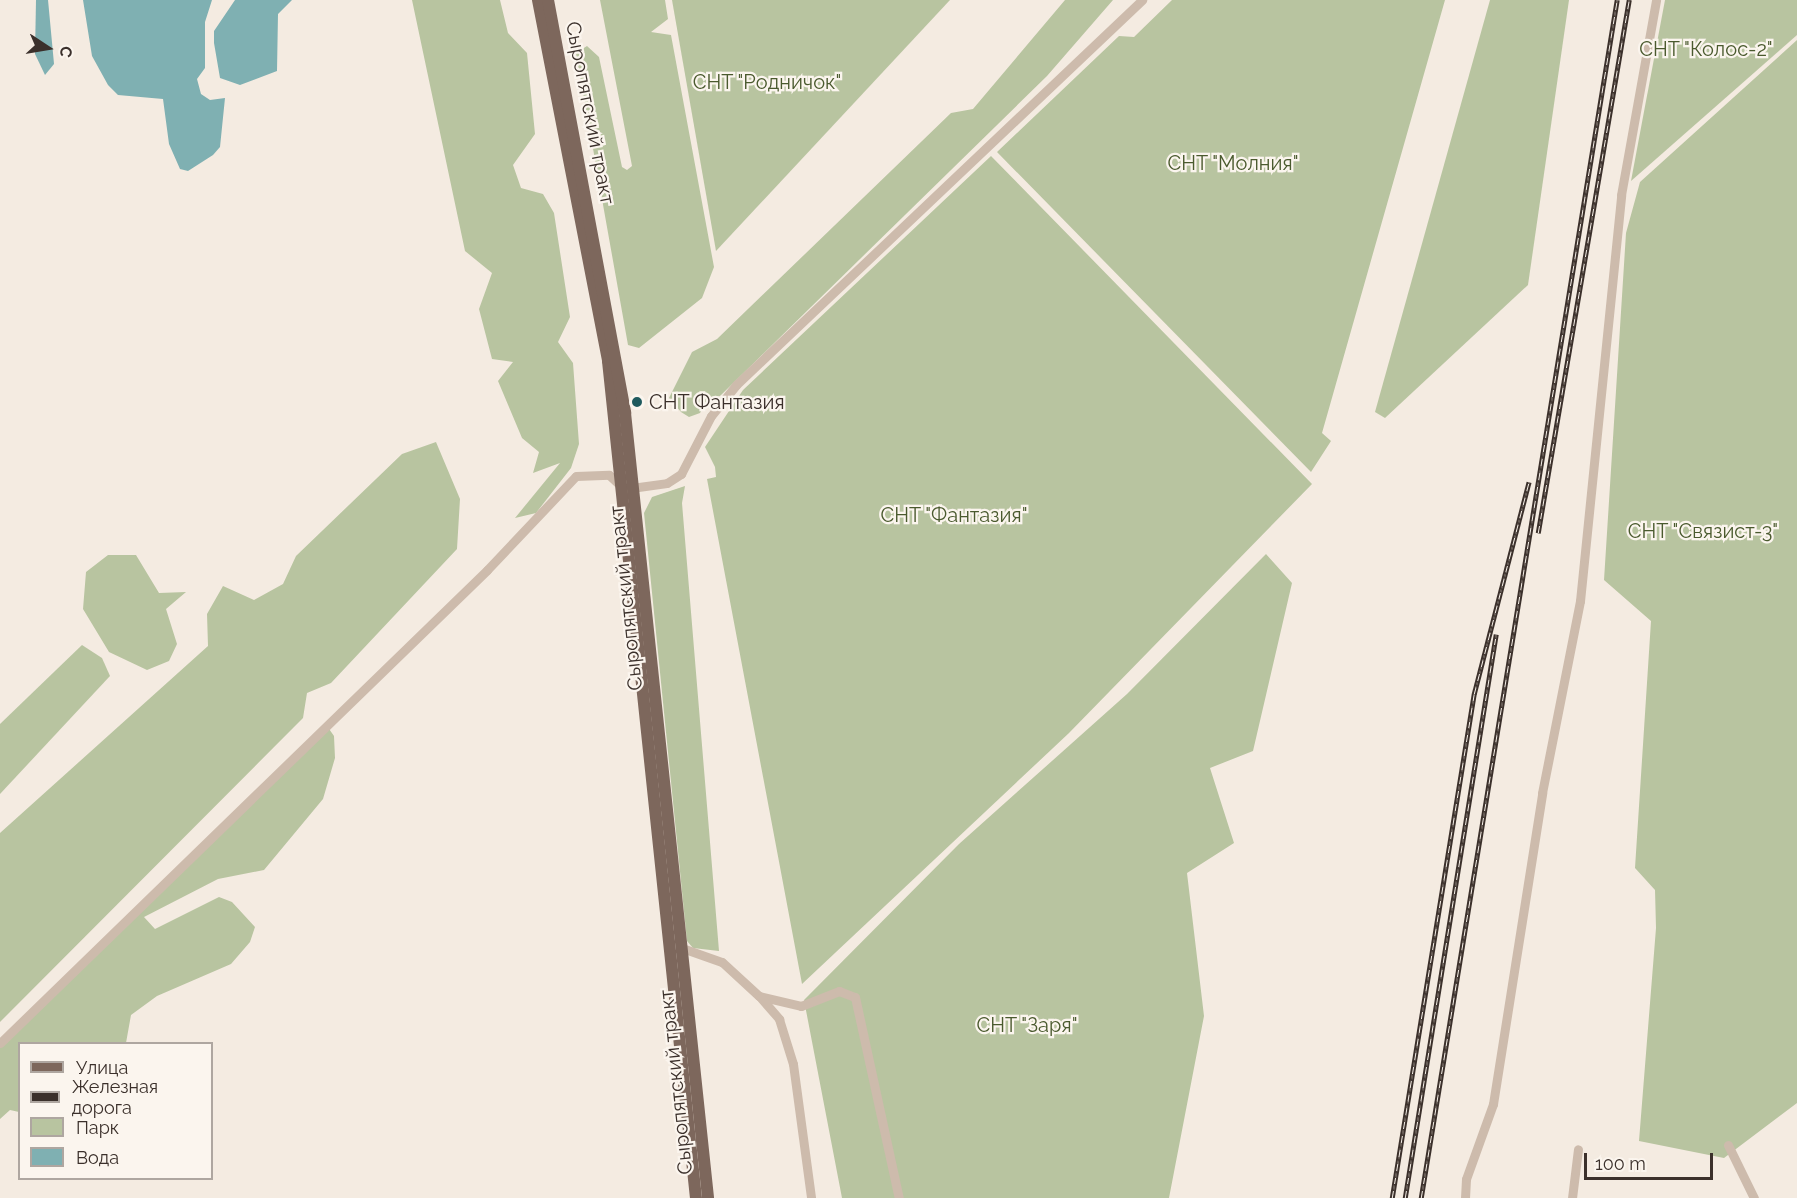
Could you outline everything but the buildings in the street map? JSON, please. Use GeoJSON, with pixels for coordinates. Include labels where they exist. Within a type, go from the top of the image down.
{"type":"FeatureCollection","features":[{"type":"Feature","properties":{"kind":"main road","name":"Сыропятский тракт"},"geometry":{"type":"LineString","coordinates":[[538,0],[608,361],[629,489],[682,948],[708,1198]]}},
{"type":"Feature","properties":{"kind":"main road","name":"Сыропятский тракт"},"geometry":{"type":"LineString","coordinates":[[548,0],[617,359],[696,1198]]}},
{"type":"Feature","properties":{"kind":"street"},"geometry":{"type":"LineString","coordinates":[[0,1043],[487,570],[576,476],[609,475],[629,489],[667,483],[681,474],[711,416],[736,385],[1142,0]]}},
{"type":"Feature","properties":{"kind":"street"},"geometry":{"type":"LineString","coordinates":[[1466,1198],[1466,1179],[1493,1104],[1542,793],[1580,601],[1621,195],[1656,0]]}},
{"type":"Feature","properties":{"kind":"street"},"geometry":{"type":"LineString","coordinates":[[682,948],[722,962],[759,996],[779,1020],[793,1064],[811,1198]]}},
{"type":"Feature","properties":{"kind":"street"},"geometry":{"type":"LineString","coordinates":[[759,996],[801,1006],[839,992],[855,997],[899,1198]]}},
{"type":"Feature","properties":{"kind":"street"},"geometry":{"type":"LineString","coordinates":[[1728,1146],[1754,1198]]}},
{"type":"Feature","properties":{"kind":"street"},"geometry":{"type":"LineString","coordinates":[[1572,1198],[1578,1149]]}},
{"type":"Feature","properties":{"kind":"green space"},"geometry":{"type":"Polygon","coordinates":[[[412,0],[500,0],[508,33],[527,53],[535,134],[513,165],[521,188],[543,194],[554,213],[570,317],[558,342],[573,363],[579,444],[571,468],[536,513],[515,518],[560,463],[533,473],[539,452],[522,438],[498,381],[513,362],[492,359],[479,309],[492,273],[465,251],[412,0]]]}},
{"type":"Feature","properties":{"kind":"green space"},"geometry":{"type":"Polygon","coordinates":[[[600,0],[665,0],[668,19],[651,32],[671,35],[714,267],[702,298],[639,348],[628,345],[576,53],[587,46],[599,57],[622,167],[627,170],[632,166],[600,0]]]}},
{"type":"Feature","properties":{"kind":"green space","name":"СНТ \"Родничок\""},"geometry":{"type":"Polygon","coordinates":[[[672,0],[950,0],[716,251],[672,0]]]}},
{"type":"Feature","properties":{"kind":"green space"},"geometry":{"type":"Polygon","coordinates":[[[1065,0],[1113,0],[1047,76],[720,396],[708,399],[700,413],[689,417],[681,412],[669,398],[692,352],[717,339],[951,113],[973,109],[1065,0]]]}},
{"type":"Feature","properties":{"kind":"green space","name":"СНТ \"Молния\""},"geometry":{"type":"Polygon","coordinates":[[[1172,0],[1445,0],[1322,433],[1331,441],[1311,472],[997,152],[1119,36],[1134,37],[1172,0]]]}},
{"type":"Feature","properties":{"kind":"green space"},"geometry":{"type":"Polygon","coordinates":[[[1490,0],[1569,0],[1528,285],[1385,418],[1375,412],[1490,0]]]}},
{"type":"Feature","properties":{"kind":"green space","name":"СНТ \"Колос-2\""},"geometry":{"type":"Polygon","coordinates":[[[1665,0],[1797,0],[1797,35],[1631,181],[1665,0]]]}},
{"type":"Feature","properties":{"kind":"green space","name":"СНТ \"Связист-3\""},"geometry":{"type":"Polygon","coordinates":[[[1797,40],[1797,1103],[1724,1158],[1639,1141],[1656,928],[1655,890],[1635,868],[1651,621],[1604,580],[1626,233],[1640,182],[1797,40]]]}},
{"type":"Feature","properties":{"kind":"green space","name":"СНТ \"Фантазия\""},"geometry":{"type":"Polygon","coordinates":[[[991,156],[1312,484],[1069,733],[802,984],[707,479],[716,477],[715,467],[705,447],[743,390],[991,156]]]}},
{"type":"Feature","properties":{"kind":"green space"},"geometry":{"type":"Polygon","coordinates":[[[436,442],[460,499],[457,549],[331,683],[307,693],[303,718],[0,1022],[0,833],[208,646],[207,614],[223,586],[254,600],[283,584],[296,556],[402,454],[436,442]]]}},
{"type":"Feature","properties":{"kind":"green space"},"geometry":{"type":"Polygon","coordinates":[[[685,486],[682,503],[719,951],[693,948],[687,941],[644,513],[652,497],[685,486]]]}},
{"type":"Feature","properties":{"kind":"green space","name":"СНТ \"Заря\""},"geometry":{"type":"Polygon","coordinates":[[[1266,554],[1292,583],[1253,751],[1210,768],[1234,843],[1187,873],[1204,1016],[1169,1198],[842,1198],[804,1000],[959,844],[1127,694],[1266,554]]]}},
{"type":"Feature","properties":{"kind":"green space"},"geometry":{"type":"Polygon","coordinates":[[[108,555],[136,555],[159,593],[186,592],[166,609],[177,644],[169,661],[147,670],[109,652],[83,609],[86,572],[108,555]]]}},
{"type":"Feature","properties":{"kind":"green space"},"geometry":{"type":"Polygon","coordinates":[[[82,645],[102,658],[110,676],[0,794],[0,724],[82,645]]]}},
{"type":"Feature","properties":{"kind":"green space"},"geometry":{"type":"Polygon","coordinates":[[[327,726],[334,736],[335,758],[323,799],[264,870],[218,879],[144,917],[155,929],[219,897],[232,902],[255,927],[250,942],[231,964],[157,996],[131,1015],[126,1042],[18,1042],[18,1112],[10,1110],[0,1119],[0,1044],[327,726]]]}},
{"type":"Feature","properties":{"kind":"water"},"geometry":{"type":"Polygon","coordinates":[[[36,0],[48,0],[54,64],[45,75],[35,54],[36,0]]]}},
{"type":"Feature","properties":{"kind":"water"},"geometry":{"type":"Polygon","coordinates":[[[83,0],[212,0],[205,22],[205,68],[197,79],[201,94],[210,100],[225,98],[220,147],[213,155],[188,171],[180,169],[169,144],[163,99],[118,95],[108,85],[92,56],[83,0]]]}},
{"type":"Feature","properties":{"kind":"water"},"geometry":{"type":"Polygon","coordinates":[[[235,0],[292,0],[278,14],[277,71],[240,85],[220,78],[214,43],[214,31],[235,0]]]}},
{"type":"Feature","properties":{"kind":"railway"},"geometry":{"type":"LineString","coordinates":[[1421,1198],[1617,0]]}},
{"type":"Feature","properties":{"kind":"railway"},"geometry":{"type":"LineString","coordinates":[[1538,533],[1629,0]]}},
{"type":"Feature","properties":{"kind":"railway"},"geometry":{"type":"LineString","coordinates":[[1392,1198],[1474,694],[1529,482]]}},
{"type":"Feature","properties":{"kind":"railway"},"geometry":{"type":"LineString","coordinates":[[1405,1198],[1496,634]]}},
{"type":"Feature","properties":{"kind":"place","name":"СНТ Фантазия"},"geometry":{"type":"Point","coordinates":[637,402]}}]}
